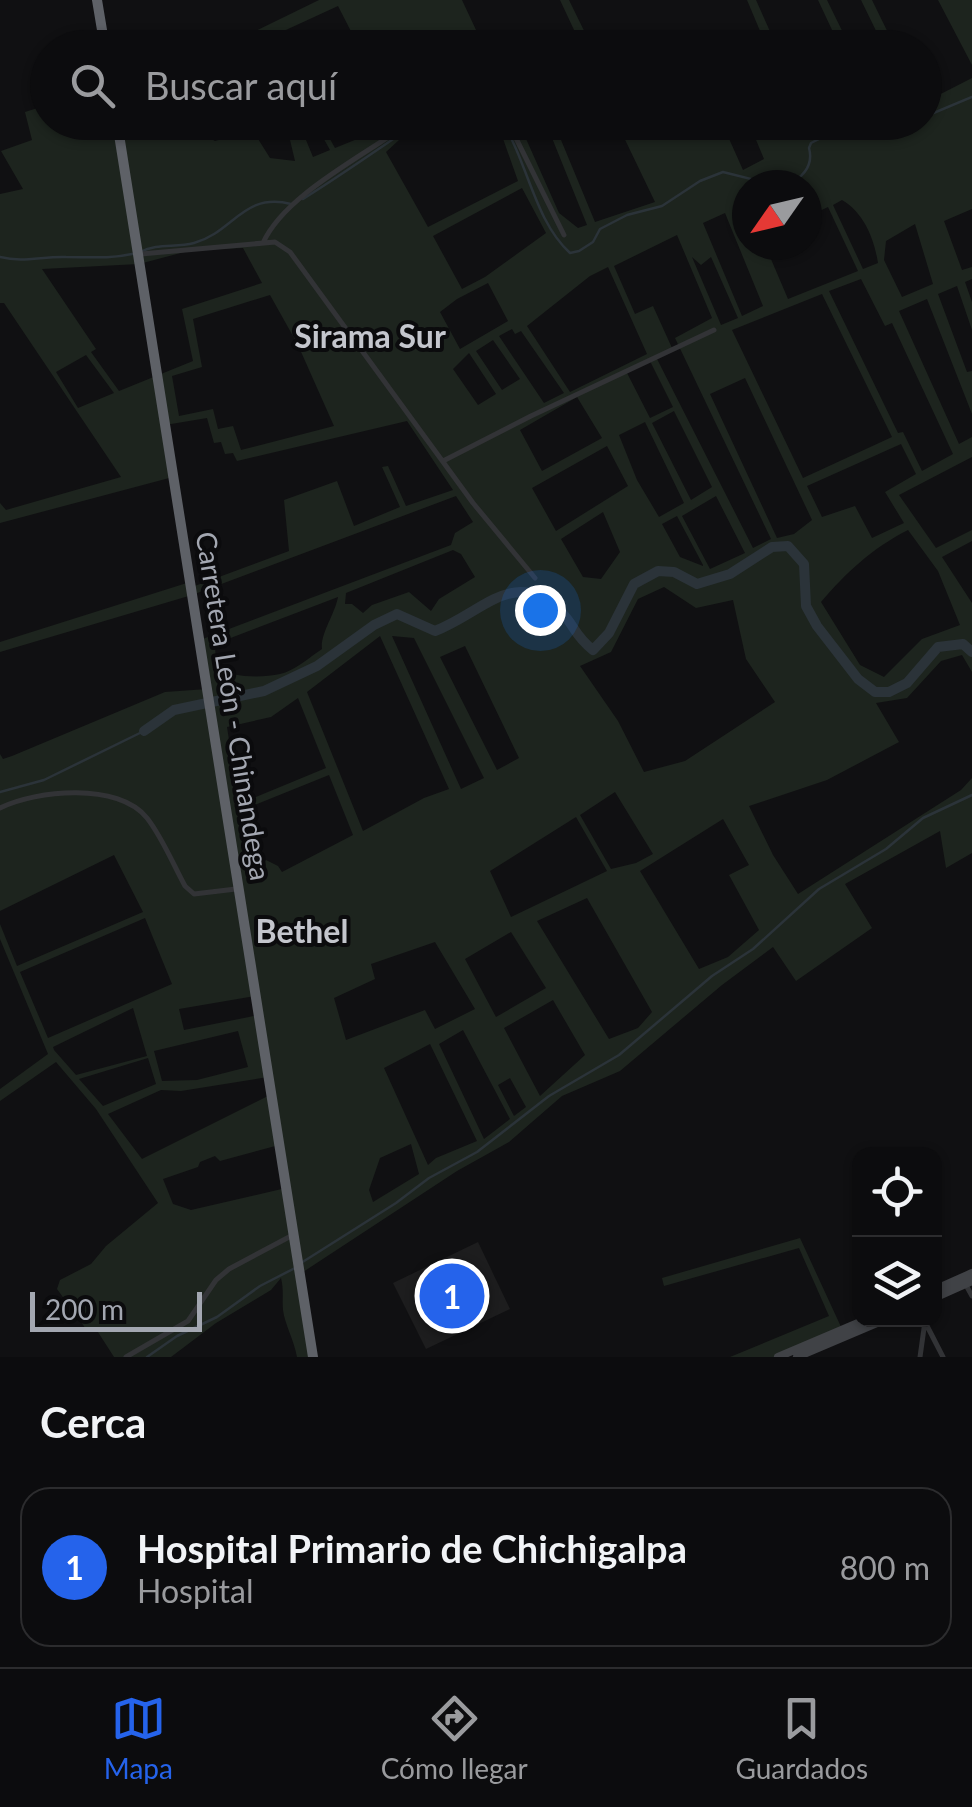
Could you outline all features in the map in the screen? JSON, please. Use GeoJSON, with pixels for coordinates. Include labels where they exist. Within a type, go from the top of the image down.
{"type":"FeatureCollection","features":[{"type":"Feature","properties":{"kind":"highway"},"geometry":{"type":"LineString","coordinates":[[97,0],[101,30]]}},
{"type":"Feature","properties":{"kind":"highway","name":"Carretera León - Chinandega"},"geometry":{"type":"LineString","coordinates":[[119,140],[313,1357]]}},
{"type":"Feature","properties":{"kind":"main road"},"geometry":{"type":"LineString","coordinates":[[942,1290],[969,1279]]}},
{"type":"Feature","properties":{"kind":"main road"},"geometry":{"type":"LineString","coordinates":[[778,1357],[853,1327]]}},
{"type":"Feature","properties":{"kind":"main road"},"geometry":{"type":"LineString","coordinates":[[797,1357],[854,1327]]}},
{"type":"Feature","properties":{"kind":"street"},"geometry":{"type":"LineString","coordinates":[[262,243],[272,224],[292,204],[384,140]]}},
{"type":"Feature","properties":{"kind":"street"},"geometry":{"type":"LineString","coordinates":[[517,140],[564,235]]}},
{"type":"Feature","properties":{"kind":"street"},"geometry":{"type":"LineString","coordinates":[[137,252],[275,242],[290,252],[443,462],[536,578]]}},
{"type":"Feature","properties":{"kind":"street"},"geometry":{"type":"LineString","coordinates":[[443,462],[714,330]]}},
{"type":"Feature","properties":{"kind":"street"},"geometry":{"type":"LineString","coordinates":[[0,808],[37,794],[56,793],[103,796],[134,804],[148,818],[185,886],[194,894],[239,888]]}},
{"type":"Feature","properties":{"kind":"street"},"geometry":{"type":"LineString","coordinates":[[126,1357],[188,1321],[216,1280],[229,1269],[294,1235]]}},
{"type":"Feature","properties":{"kind":"street"},"geometry":{"type":"LineString","coordinates":[[969,1279],[972,1296]]}},
{"type":"Feature","properties":{"kind":"street"},"geometry":{"type":"LineString","coordinates":[[920,1357],[923,1327]]}},
{"type":"Feature","properties":{"kind":"street"},"geometry":{"type":"LineString","coordinates":[[928,1327],[943,1357]]}},
{"type":"Feature","properties":{"kind":"shaded area"},"geometry":{"type":"Polygon","coordinates":[[[319,0],[462,0],[476,30],[350,30],[338,6],[286,30],[258,30],[319,0]]]}},
{"type":"Feature","properties":{"kind":"shaded area"},"geometry":{"type":"Polygon","coordinates":[[[560,0],[569,0],[584,30],[574,30],[560,0]]]}},
{"type":"Feature","properties":{"kind":"shaded area"},"geometry":{"type":"Polygon","coordinates":[[[747,0],[756,0],[769,30],[760,30],[747,0]]]}},
{"type":"Feature","properties":{"kind":"shaded area"},"geometry":{"type":"Polygon","coordinates":[[[818,0],[827,0],[842,30],[832,30],[818,0]]]}},
{"type":"Feature","properties":{"kind":"shaded area"},"geometry":{"type":"Polygon","coordinates":[[[861,0],[872,0],[887,30],[876,30],[861,0]]]}},
{"type":"Feature","properties":{"kind":"shaded area"},"geometry":{"type":"Polygon","coordinates":[[[938,0],[972,0],[972,65],[938,0]]]}},
{"type":"Feature","properties":{"kind":"shaded area"},"geometry":{"type":"Polygon","coordinates":[[[972,78],[972,209],[944,221],[962,270],[972,267],[972,279],[965,282],[972,302],[972,330],[957,286],[938,294],[967,372],[972,371],[972,414],[927,299],[899,311],[959,444],[972,437],[972,457],[899,495],[936,548],[972,530],[972,541],[942,557],[972,603],[972,672],[962,655],[941,661],[907,698],[876,703],[899,742],[827,780],[749,806],[798,894],[961,790],[972,778],[972,853],[946,868],[940,831],[845,884],[872,928],[796,981],[773,947],[620,1071],[562,1096],[509,1142],[457,1171],[300,1274],[313,1357],[297,1357],[284,1316],[281,1278],[271,1290],[216,1323],[171,1357],[114,1357],[96,1329],[86,1329],[57,1289],[60,1280],[91,1264],[106,1246],[158,1203],[96,1109],[56,1062],[0,1101],[0,1089],[48,1054],[0,939],[0,924],[17,966],[143,912],[114,855],[0,911],[0,754],[3,759],[12,756],[165,692],[207,689],[200,640],[451,545],[455,533],[473,522],[456,496],[192,595],[0,652],[0,642],[190,582],[192,587],[289,551],[284,500],[337,481],[354,526],[400,507],[382,467],[388,466],[406,506],[453,490],[407,421],[237,461],[233,453],[225,454],[221,442],[214,443],[207,418],[165,425],[173,477],[0,523],[0,503],[6,510],[121,477],[4,303],[0,303],[0,194],[23,189],[1,151],[32,140],[259,140],[270,158],[295,161],[290,140],[306,140],[313,157],[330,150],[324,140],[331,140],[335,148],[355,140],[399,140],[386,152],[428,227],[518,181],[503,140],[527,140],[559,213],[578,228],[587,225],[553,140],[561,140],[595,222],[655,202],[625,140],[730,140],[743,170],[764,159],[756,140],[942,140],[942,93],[972,78]],[[522,188],[433,236],[462,289],[546,233],[522,188]],[[842,200],[833,205],[863,269],[878,263],[874,244],[867,227],[842,200]],[[915,224],[886,241],[884,260],[902,297],[933,284],[915,224]],[[677,235],[614,266],[635,314],[653,306],[672,348],[656,357],[753,548],[771,539],[675,338],[712,318],[677,235]],[[243,248],[192,250],[139,264],[42,269],[119,391],[193,361],[182,309],[262,283],[243,248]],[[692,257],[721,325],[738,318],[711,257],[701,265],[692,257]],[[608,267],[590,276],[527,326],[570,392],[647,354],[608,267]],[[861,279],[829,291],[898,433],[903,432],[922,471],[953,454],[892,323],[885,326],[861,279]],[[488,283],[440,312],[460,349],[508,321],[488,283]],[[822,294],[732,330],[803,478],[892,437],[822,294]],[[270,295],[193,319],[202,367],[172,376],[179,416],[213,409],[218,429],[233,426],[241,450],[334,426],[298,345],[270,295]],[[512,329],[499,336],[544,403],[564,393],[521,331],[515,334],[512,329]],[[493,340],[476,351],[502,390],[520,379],[493,340]],[[469,353],[453,369],[478,405],[496,394],[469,353]],[[86,355],[56,372],[78,408],[114,393],[86,355]],[[650,361],[627,373],[650,418],[673,407],[650,361]],[[745,378],[710,394],[777,538],[794,534],[812,520],[745,378]],[[577,397],[520,430],[542,471],[602,438],[577,397]],[[674,411],[652,423],[691,500],[712,487],[674,411]],[[645,422],[619,435],[637,480],[659,517],[684,503],[645,422]],[[901,444],[807,486],[822,517],[855,506],[872,538],[904,523],[885,492],[916,474],[901,444]],[[607,446],[532,488],[556,531],[628,486],[607,446]],[[716,496],[682,516],[710,569],[745,553],[716,496]],[[603,512],[561,539],[583,577],[601,579],[620,552],[603,512]],[[677,516],[662,524],[680,557],[703,566],[677,516]],[[908,530],[882,545],[821,602],[860,665],[884,677],[922,639],[960,625],[938,571],[908,530]],[[453,550],[346,593],[345,604],[352,604],[363,613],[372,605],[409,592],[431,611],[439,599],[475,577],[461,554],[453,550]],[[664,587],[638,599],[611,652],[580,666],[618,721],[644,772],[685,761],[775,702],[746,659],[733,600],[696,608],[664,587]],[[338,597],[215,644],[216,667],[238,675],[265,676],[296,667],[322,649],[338,597]],[[380,636],[307,692],[363,831],[449,789],[380,636]],[[392,636],[461,789],[484,778],[414,638],[392,636]],[[465,646],[440,657],[497,770],[519,758],[465,646]],[[298,698],[271,717],[227,727],[239,804],[326,768],[298,698]],[[329,775],[240,811],[250,867],[266,860],[282,872],[353,835],[329,775]],[[615,792],[580,815],[611,869],[653,854],[615,792]],[[576,817],[490,871],[511,917],[607,871],[576,817]],[[723,819],[640,871],[699,969],[728,957],[759,930],[729,875],[749,865],[723,819]],[[587,898],[537,921],[609,1039],[638,1028],[652,1012],[587,898]],[[145,918],[20,972],[48,1038],[172,984],[145,918]],[[511,932],[465,959],[496,1017],[546,988],[511,932]],[[435,942],[371,964],[375,979],[334,998],[346,1040],[425,1010],[435,1029],[475,1009],[435,942]],[[255,996],[179,1009],[184,1030],[259,1015],[255,996]],[[553,1000],[504,1028],[540,1096],[585,1055],[553,1000]],[[133,1008],[53,1047],[76,1075],[147,1056],[133,1008]],[[463,1030],[439,1044],[484,1139],[510,1119],[463,1030]],[[238,1031],[154,1051],[162,1081],[197,1080],[248,1067],[238,1031]],[[430,1044],[384,1068],[428,1165],[477,1141],[430,1044]],[[148,1058],[79,1079],[103,1106],[156,1084],[148,1058]],[[268,1077],[181,1091],[161,1090],[108,1114],[142,1159],[272,1094],[268,1077]],[[510,1078],[498,1085],[514,1116],[526,1107],[510,1078]],[[411,1144],[380,1158],[369,1190],[373,1202],[419,1174],[411,1144]],[[279,1145],[220,1161],[215,1156],[200,1162],[198,1167],[163,1179],[173,1204],[191,1210],[286,1188],[279,1145]]]}},
{"type":"Feature","properties":{"kind":"shaded area"},"geometry":{"type":"Polygon","coordinates":[[[800,1238],[842,1329],[778,1357],[730,1357],[829,1316],[799,1248],[664,1286],[662,1278],[800,1238]]]}},
{"type":"Feature","properties":{"kind":"shaded area"},"geometry":{"type":"Polygon","coordinates":[[[478,1242],[510,1309],[426,1349],[393,1283],[478,1242]]]}},
{"type":"Feature","properties":{"kind":"waterway"},"geometry":{"type":"LineString","coordinates":[[942,110],[972,97]]}},
{"type":"Feature","properties":{"kind":"waterway"},"geometry":{"type":"LineString","coordinates":[[303,199],[392,140]]}},
{"type":"Feature","properties":{"kind":"waterway"},"geometry":{"type":"LineString","coordinates":[[512,140],[548,224],[570,253],[593,242],[600,229],[627,215],[662,206],[700,181],[723,172],[732,174]]}},
{"type":"Feature","properties":{"kind":"waterway"},"geometry":{"type":"LineString","coordinates":[[806,170],[809,148],[817,140]]}},
{"type":"Feature","properties":{"kind":"waterway"},"geometry":{"type":"LineString","coordinates":[[140,252],[208,238],[261,203],[291,204]]}},
{"type":"Feature","properties":{"kind":"waterway"},"geometry":{"type":"LineString","coordinates":[[0,257],[132,254]]}},
{"type":"Feature","properties":{"kind":"waterway"},"geometry":{"type":"LineString","coordinates":[[144,731],[174,710],[264,691],[317,666],[374,625],[397,614],[435,631],[499,597],[529,593],[545,599],[562,613],[593,650],[609,633],[634,584],[658,571],[674,572],[697,584],[730,574],[772,547],[788,546],[804,564],[806,606],[817,626],[858,679],[875,692],[889,692],[907,683],[938,647],[963,644],[972,652]]}},
{"type":"Feature","properties":{"kind":"waterway"},"geometry":{"type":"LineString","coordinates":[[0,792],[44,780],[144,731]]}},
{"type":"Feature","properties":{"kind":"waterway"},"geometry":{"type":"LineString","coordinates":[[301,1263],[429,1178],[477,1152],[549,1096],[619,1055],[712,976],[753,949],[819,889],[886,849],[923,818],[972,795]]}},
{"type":"Feature","properties":{"kind":"waterway"},"geometry":{"type":"LineString","coordinates":[[147,1357],[295,1268]]}},
{"type":"Feature","properties":{"kind":"place","name":"Hospital Primario de Chichigalpa"},"geometry":{"type":"Point","coordinates":[452,1296]}},
{"type":"Feature","properties":{"kind":"district","name":"Sirama Sur"},"geometry":{"type":"Point","coordinates":[370,337]}},
{"type":"Feature","properties":{"kind":"district","name":"Bethel"},"geometry":{"type":"Point","coordinates":[302,932]}}]}
